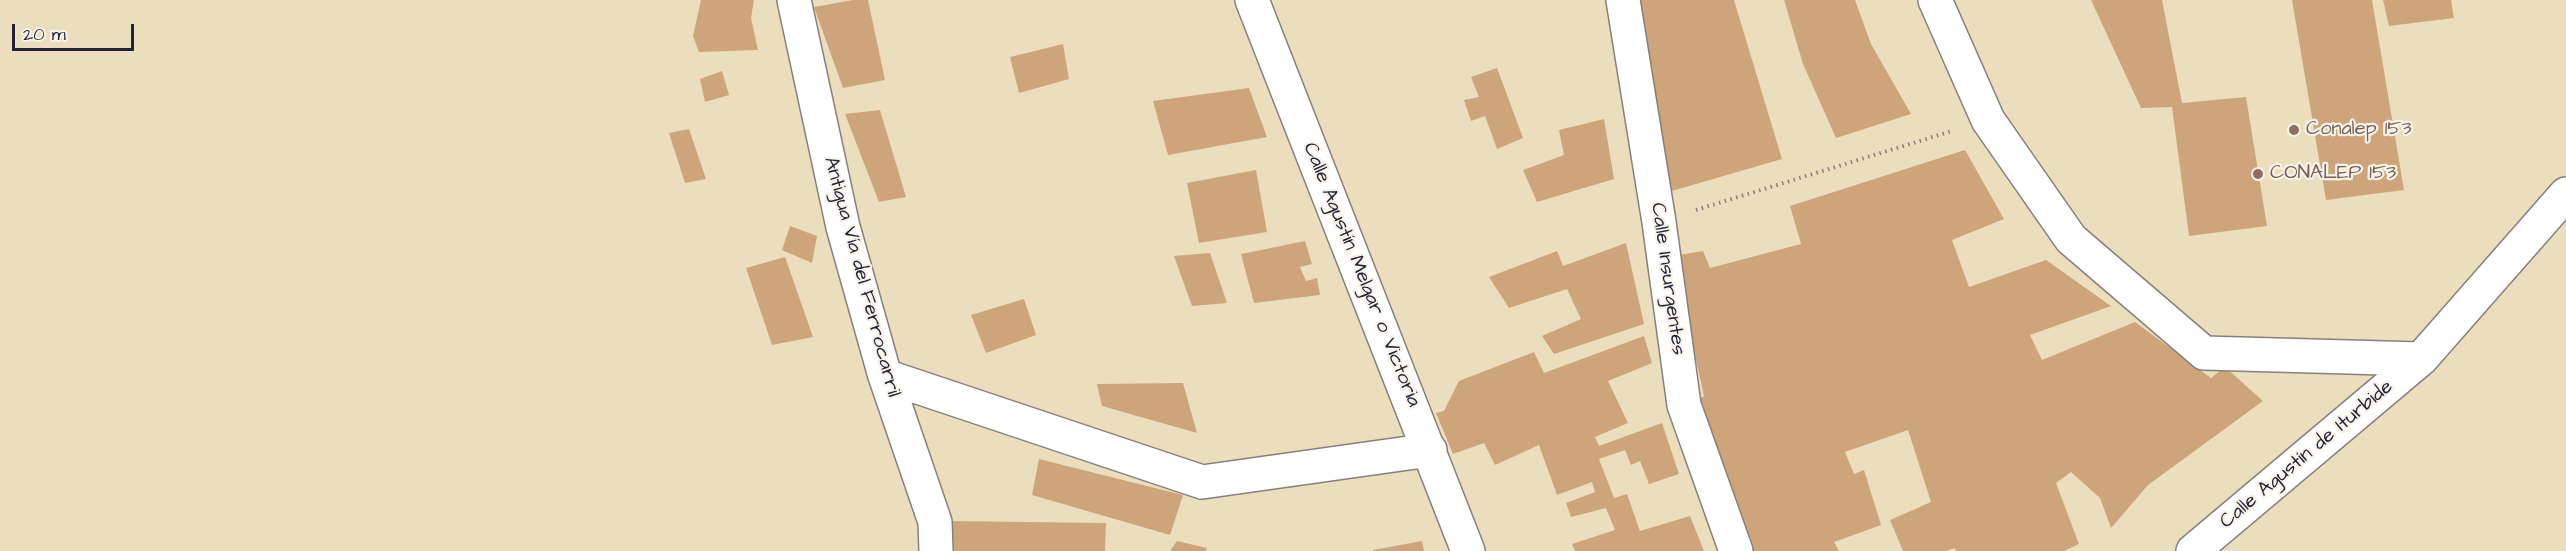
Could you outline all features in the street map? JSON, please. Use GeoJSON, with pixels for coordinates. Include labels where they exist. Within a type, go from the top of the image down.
{"type":"FeatureCollection","features":[{"type":"Feature","properties":{"kind":"street","name":"Antigua Vía del Ferrocarril"},"geometry":{"type":"LineString","coordinates":[[794,0],[843,227],[885,376],[935,522],[936,551]]}},
{"type":"Feature","properties":{"kind":"street","name":"Calle Agustín Melgar o Victoria"},"geometry":{"type":"LineString","coordinates":[[1252,0],[1468,551]]}},
{"type":"Feature","properties":{"kind":"street","name":"Calle Insurgentes"},"geometry":{"type":"LineString","coordinates":[[1623,0],[1659,222],[1684,405],[1736,551]]}},
{"type":"Feature","properties":{"kind":"street"},"geometry":{"type":"LineString","coordinates":[[1935,0],[1988,120],[2071,239],[2204,353],[2421,359]]}},
{"type":"Feature","properties":{"kind":"street","name":"Calle Agustín de Iturbide"},"geometry":{"type":"LineString","coordinates":[[2193,551],[2421,359],[2566,195]]}},
{"type":"Feature","properties":{"kind":"street"},"geometry":{"type":"LineString","coordinates":[[885,376],[1202,482],[1430,450]]}},
{"type":"Feature","properties":{"kind":"path"},"geometry":{"type":"LineString","coordinates":[[1659,222],[1988,120]]}},
{"type":"Feature","properties":{"kind":"building"},"geometry":{"type":"Polygon","coordinates":[[[701,0],[754,0],[751,18],[758,50],[699,52],[693,36],[701,0]]]}},
{"type":"Feature","properties":{"kind":"building"},"geometry":{"type":"Polygon","coordinates":[[[853,0],[868,0],[885,80],[843,88],[814,7],[853,0]]]}},
{"type":"Feature","properties":{"kind":"building"},"geometry":{"type":"Polygon","coordinates":[[[1634,0],[1734,0],[1782,159],[1665,193],[1634,0]]]}},
{"type":"Feature","properties":{"kind":"building"},"geometry":{"type":"Polygon","coordinates":[[[1784,0],[1855,0],[1871,44],[1911,114],[1836,138],[1803,64],[1784,0]]]}},
{"type":"Feature","properties":{"kind":"building"},"geometry":{"type":"Polygon","coordinates":[[[2091,0],[2162,0],[2182,103],[2246,97],[2267,226],[2189,236],[2172,107],[2141,108],[2091,0]]]}},
{"type":"Feature","properties":{"kind":"building"},"geometry":{"type":"Polygon","coordinates":[[[2292,0],[2372,0],[2404,190],[2326,200],[2292,0]]]}},
{"type":"Feature","properties":{"kind":"building"},"geometry":{"type":"Polygon","coordinates":[[[2383,0],[2451,0],[2454,18],[2389,26],[2383,0]]]}},
{"type":"Feature","properties":{"kind":"building"},"geometry":{"type":"Polygon","coordinates":[[[1063,44],[1069,79],[1019,93],[1010,57],[1063,44]]]}},
{"type":"Feature","properties":{"kind":"building"},"geometry":{"type":"Polygon","coordinates":[[[1497,68],[1523,138],[1497,149],[1485,116],[1471,121],[1464,100],[1479,97],[1471,77],[1497,68]]]}},
{"type":"Feature","properties":{"kind":"building"},"geometry":{"type":"Polygon","coordinates":[[[722,71],[729,95],[705,102],[700,79],[722,71]]]}},
{"type":"Feature","properties":{"kind":"building"},"geometry":{"type":"Polygon","coordinates":[[[1249,88],[1267,137],[1168,155],[1153,101],[1249,88]]]}},
{"type":"Feature","properties":{"kind":"building"},"geometry":{"type":"Polygon","coordinates":[[[880,110],[906,197],[879,202],[845,114],[880,110]]]}},
{"type":"Feature","properties":{"kind":"building"},"geometry":{"type":"Polygon","coordinates":[[[1604,119],[1614,179],[1537,202],[1523,170],[1564,155],[1559,130],[1604,119]]]}},
{"type":"Feature","properties":{"kind":"building"},"geometry":{"type":"Polygon","coordinates":[[[689,129],[706,179],[685,183],[669,133],[689,129]]]}},
{"type":"Feature","properties":{"kind":"building"},"geometry":{"type":"Polygon","coordinates":[[[1965,150],[2004,219],[1952,240],[1969,287],[2046,260],[2111,306],[2030,335],[2042,360],[2135,322],[2211,378],[2225,367],[2263,401],[2148,485],[2111,528],[2100,498],[2071,472],[2056,483],[2079,544],[2064,551],[1956,551],[1955,548],[1946,551],[1903,551],[1890,520],[1931,502],[1908,430],[1845,452],[1854,474],[1864,470],[1881,525],[1834,542],[1839,551],[1743,551],[1689,404],[1704,396],[1673,256],[1703,251],[1710,268],[1801,244],[1790,206],[1965,150]]]}},
{"type":"Feature","properties":{"kind":"building"},"geometry":{"type":"Polygon","coordinates":[[[1256,170],[1267,232],[1199,243],[1187,183],[1256,170]]]}},
{"type":"Feature","properties":{"kind":"building"},"geometry":{"type":"Polygon","coordinates":[[[790,226],[817,236],[812,263],[782,250],[790,226]]]}},
{"type":"Feature","properties":{"kind":"building"},"geometry":{"type":"Polygon","coordinates":[[[1305,241],[1312,264],[1300,267],[1306,281],[1317,278],[1320,295],[1254,303],[1241,254],[1305,241]]]}},
{"type":"Feature","properties":{"kind":"building"},"geometry":{"type":"Polygon","coordinates":[[[1626,243],[1644,324],[1554,354],[1542,336],[1581,319],[1567,289],[1509,308],[1489,277],[1557,251],[1563,266],[1626,243]]]}},
{"type":"Feature","properties":{"kind":"building"},"geometry":{"type":"Polygon","coordinates":[[[1210,253],[1227,303],[1192,306],[1174,256],[1210,253]]]}},
{"type":"Feature","properties":{"kind":"building"},"geometry":{"type":"Polygon","coordinates":[[[785,257],[813,337],[772,345],[746,268],[785,257]]]}},
{"type":"Feature","properties":{"kind":"building"},"geometry":{"type":"Polygon","coordinates":[[[1024,299],[1036,335],[986,353],[971,315],[1024,299]]]}},
{"type":"Feature","properties":{"kind":"building"},"geometry":{"type":"Polygon","coordinates":[[[1644,336],[1652,363],[1608,381],[1628,423],[1595,437],[1599,446],[1662,423],[1679,474],[1649,484],[1640,461],[1631,465],[1625,450],[1599,459],[1614,498],[1627,494],[1640,531],[1690,516],[1704,551],[1575,551],[1572,544],[1615,530],[1606,508],[1571,517],[1566,503],[1595,492],[1592,482],[1557,495],[1539,445],[1495,465],[1484,443],[1453,454],[1436,413],[1444,411],[1459,381],[1534,352],[1544,373],[1644,336]]]}},
{"type":"Feature","properties":{"kind":"building"},"geometry":{"type":"Polygon","coordinates":[[[1183,383],[1197,433],[1102,406],[1097,384],[1183,383]]]}},
{"type":"Feature","properties":{"kind":"building"},"geometry":{"type":"Polygon","coordinates":[[[1039,459],[1183,495],[1170,535],[1032,495],[1039,459]]]}},
{"type":"Feature","properties":{"kind":"building"},"geometry":{"type":"Polygon","coordinates":[[[948,521],[1106,523],[1105,551],[953,551],[948,521]]]}},
{"type":"Feature","properties":{"kind":"building"},"geometry":{"type":"Polygon","coordinates":[[[1177,541],[1207,548],[1206,551],[1170,551],[1177,541]]]}},
{"type":"Feature","properties":{"kind":"building"},"geometry":{"type":"Polygon","coordinates":[[[1422,541],[1424,551],[1373,551],[1373,550],[1422,541]]]}},
{"type":"Feature","properties":{"kind":"place","name":"Conalep 153"},"geometry":{"type":"Point","coordinates":[2294,130]}},
{"type":"Feature","properties":{"kind":"place","name":"CONALEP 153"},"geometry":{"type":"Point","coordinates":[2258,174]}}]}
